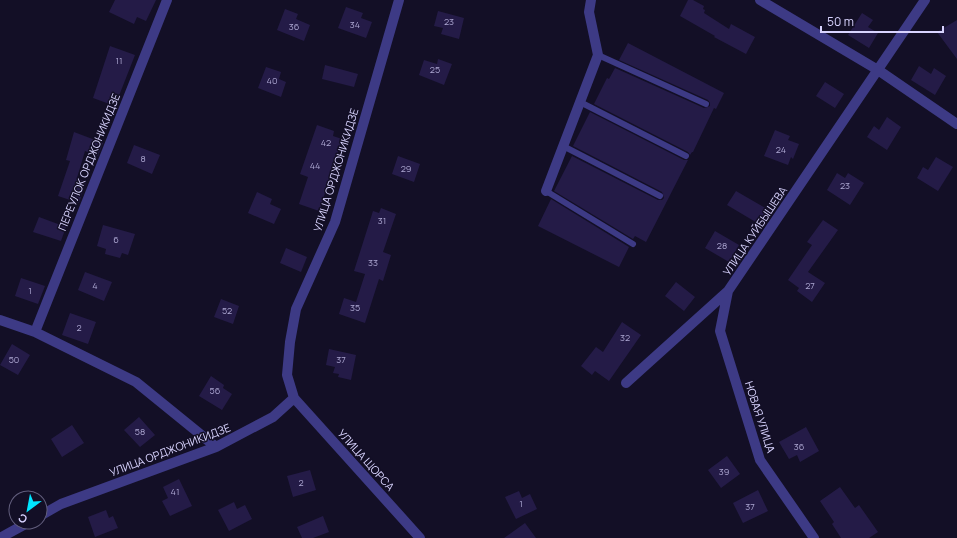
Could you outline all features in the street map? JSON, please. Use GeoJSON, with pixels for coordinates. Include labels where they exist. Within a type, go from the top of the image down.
{"type":"FeatureCollection","features":[{"type":"Feature","properties":{"kind":"street","name":"ПЕРЕУЛОК ОРДЖОНИКИДЗЕ"},"geometry":{"type":"LineString","coordinates":[[35,332],[167,0]]}},
{"type":"Feature","properties":{"kind":"street","name":"УЛИЦА ОРДЖОНИКИДЗЕ"},"geometry":{"type":"LineString","coordinates":[[48,512],[62,504],[216,447],[273,416],[294,398],[287,375],[290,342],[296,310],[335,222],[399,0]]}},
{"type":"Feature","properties":{"kind":"street"},"geometry":{"type":"LineString","coordinates":[[546,191],[598,56],[589,12],[592,0]]}},
{"type":"Feature","properties":{"kind":"street"},"geometry":{"type":"LineString","coordinates":[[760,0],[878,70],[957,124]]}},
{"type":"Feature","properties":{"kind":"street","name":"УЛИЦА КУЙБЫШЕВА"},"geometry":{"type":"LineString","coordinates":[[626,383],[728,291],[925,0]]}},
{"type":"Feature","properties":{"kind":"street","name":"НОВАЯ УЛИЦА"},"geometry":{"type":"LineString","coordinates":[[728,291],[720,331],[760,460],[814,538]]}},
{"type":"Feature","properties":{"kind":"street"},"geometry":{"type":"LineString","coordinates":[[0,320],[35,332],[136,382],[216,447]]}},
{"type":"Feature","properties":{"kind":"street","name":"УЛИЦА ЩОРСА"},"geometry":{"type":"LineString","coordinates":[[294,398],[420,538]]}},
{"type":"Feature","properties":{"kind":"street"},"geometry":{"type":"LineString","coordinates":[[0,538],[14,530]]}},
{"type":"Feature","properties":{"kind":"lane"},"geometry":{"type":"LineString","coordinates":[[598,56],[706,104]]}},
{"type":"Feature","properties":{"kind":"lane"},"geometry":{"type":"LineString","coordinates":[[580,102],[686,156]]}},
{"type":"Feature","properties":{"kind":"lane"},"geometry":{"type":"LineString","coordinates":[[563,146],[660,196]]}},
{"type":"Feature","properties":{"kind":"lane"},"geometry":{"type":"LineString","coordinates":[[546,191],[633,244]]}},
{"type":"Feature","properties":{"kind":"building"},"geometry":{"type":"Polygon","coordinates":[[[115,0],[156,0],[146,21],[137,17],[134,24],[109,12],[115,0]]]}},
{"type":"Feature","properties":{"kind":"building"},"geometry":{"type":"Polygon","coordinates":[[[688,0],[693,0],[704,6],[704,13],[729,29],[731,24],[755,37],[746,54],[714,37],[715,36],[680,16],[688,0]]]}},
{"type":"Feature","properties":{"kind":"building"},"geometry":{"type":"Polygon","coordinates":[[[346,7],[363,13],[361,18],[372,22],[366,38],[338,28],[346,7]]]}},
{"type":"Feature","properties":{"kind":"building"},"geometry":{"type":"Polygon","coordinates":[[[285,9],[298,14],[296,19],[310,25],[304,41],[277,30],[285,9]]]}},
{"type":"Feature","properties":{"kind":"building"},"geometry":{"type":"Polygon","coordinates":[[[438,11],[464,18],[459,39],[441,34],[443,28],[434,26],[438,11]]]}},
{"type":"Feature","properties":{"kind":"building"},"geometry":{"type":"Polygon","coordinates":[[[862,13],[873,20],[868,27],[878,33],[869,48],[848,35],[862,13]]]}},
{"type":"Feature","properties":{"kind":"building"},"geometry":{"type":"Polygon","coordinates":[[[957,20],[957,59],[937,32],[957,20]]]}},
{"type":"Feature","properties":{"kind":"building"},"geometry":{"type":"Polygon","coordinates":[[[628,43],[724,93],[716,109],[714,108],[693,152],[690,155],[688,152],[594,104],[607,78],[609,79],[615,68],[704,108],[710,106],[708,100],[619,60],[628,43]]]}},
{"type":"Feature","properties":{"kind":"building"},"geometry":{"type":"Polygon","coordinates":[[[110,46],[135,55],[115,106],[93,98],[110,46]]]}},
{"type":"Feature","properties":{"kind":"building"},"geometry":{"type":"Polygon","coordinates":[[[438,59],[452,64],[444,85],[419,75],[424,60],[437,64],[438,59]]]}},
{"type":"Feature","properties":{"kind":"building"},"geometry":{"type":"Polygon","coordinates":[[[325,65],[358,74],[354,87],[322,79],[325,65]]]}},
{"type":"Feature","properties":{"kind":"building"},"geometry":{"type":"Polygon","coordinates":[[[919,66],[931,74],[934,68],[946,76],[935,95],[911,80],[919,66]]]}},
{"type":"Feature","properties":{"kind":"building"},"geometry":{"type":"Polygon","coordinates":[[[266,67],[281,72],[279,79],[286,82],[281,97],[258,88],[266,67]]]}},
{"type":"Feature","properties":{"kind":"building"},"geometry":{"type":"Polygon","coordinates":[[[825,82],[844,94],[835,108],[816,96],[825,82]]]}},
{"type":"Feature","properties":{"kind":"building"},"geometry":{"type":"Polygon","coordinates":[[[590,112],[684,160],[688,160],[646,242],[635,236],[633,239],[554,191],[572,156],[658,200],[662,200],[664,198],[662,192],[573,146],[590,112]]]}},
{"type":"Feature","properties":{"kind":"building"},"geometry":{"type":"Polygon","coordinates":[[[887,117],[901,127],[887,150],[867,137],[874,126],[879,130],[887,117]]]}},
{"type":"Feature","properties":{"kind":"building"},"geometry":{"type":"Polygon","coordinates":[[[317,125],[334,131],[333,136],[342,139],[333,168],[337,169],[331,185],[328,184],[319,211],[299,204],[308,177],[300,174],[317,125]]]}},
{"type":"Feature","properties":{"kind":"building"},"geometry":{"type":"Polygon","coordinates":[[[775,130],[790,136],[788,140],[799,144],[793,159],[791,157],[788,165],[764,156],[775,130]]]}},
{"type":"Feature","properties":{"kind":"building"},"geometry":{"type":"Polygon","coordinates":[[[74,132],[103,143],[98,156],[85,151],[77,178],[86,182],[79,203],[58,196],[70,161],[66,160],[74,132]]]}},
{"type":"Feature","properties":{"kind":"building"},"geometry":{"type":"Polygon","coordinates":[[[134,145],[160,155],[152,174],[127,163],[134,145]]]}},
{"type":"Feature","properties":{"kind":"building"},"geometry":{"type":"Polygon","coordinates":[[[398,156],[420,164],[414,182],[392,174],[398,156]]]}},
{"type":"Feature","properties":{"kind":"building"},"geometry":{"type":"Polygon","coordinates":[[[936,157],[953,167],[938,191],[917,178],[923,167],[928,170],[936,157]]]}},
{"type":"Feature","properties":{"kind":"building"},"geometry":{"type":"Polygon","coordinates":[[[837,173],[845,178],[848,173],[864,183],[850,205],[827,190],[837,173]]]}},
{"type":"Feature","properties":{"kind":"building"},"geometry":{"type":"Polygon","coordinates":[[[736,191],[767,209],[759,224],[727,205],[736,191]]]}},
{"type":"Feature","properties":{"kind":"building"},"geometry":{"type":"Polygon","coordinates":[[[257,192],[272,199],[270,204],[281,209],[274,224],[248,213],[257,192]]]}},
{"type":"Feature","properties":{"kind":"building"},"geometry":{"type":"Polygon","coordinates":[[[551,199],[629,247],[619,267],[538,226],[551,199]]]}},
{"type":"Feature","properties":{"kind":"building"},"geometry":{"type":"Polygon","coordinates":[[[381,208],[396,214],[383,252],[391,255],[383,281],[379,279],[365,323],[339,314],[344,298],[356,302],[365,274],[354,271],[373,211],[379,213],[381,208]]]}},
{"type":"Feature","properties":{"kind":"building"},"geometry":{"type":"Polygon","coordinates":[[[39,217],[66,227],[61,241],[33,232],[39,217]]]}},
{"type":"Feature","properties":{"kind":"building"},"geometry":{"type":"Polygon","coordinates":[[[823,220],[838,230],[808,272],[825,283],[812,302],[797,291],[799,288],[788,280],[812,245],[807,242],[823,220]]]}},
{"type":"Feature","properties":{"kind":"building"},"geometry":{"type":"Polygon","coordinates":[[[103,225],[135,234],[128,255],[122,253],[120,258],[105,254],[106,249],[97,246],[103,225]]]}},
{"type":"Feature","properties":{"kind":"building"},"geometry":{"type":"Polygon","coordinates":[[[715,231],[739,245],[729,262],[705,248],[715,231]]]}},
{"type":"Feature","properties":{"kind":"building"},"geometry":{"type":"Polygon","coordinates":[[[286,248],[307,257],[301,272],[280,263],[286,248]]]}},
{"type":"Feature","properties":{"kind":"building"},"geometry":{"type":"Polygon","coordinates":[[[85,272],[112,282],[104,301],[78,290],[85,272]]]}},
{"type":"Feature","properties":{"kind":"building"},"geometry":{"type":"Polygon","coordinates":[[[21,278],[45,286],[38,304],[15,296],[21,278]]]}},
{"type":"Feature","properties":{"kind":"building"},"geometry":{"type":"Polygon","coordinates":[[[676,282],[695,297],[684,311],[665,296],[676,282]]]}},
{"type":"Feature","properties":{"kind":"building"},"geometry":{"type":"Polygon","coordinates":[[[221,299],[239,306],[233,324],[214,317],[221,299]]]}},
{"type":"Feature","properties":{"kind":"building"},"geometry":{"type":"Polygon","coordinates":[[[70,313],[96,322],[88,344],[62,335],[70,313]]]}},
{"type":"Feature","properties":{"kind":"building"},"geometry":{"type":"Polygon","coordinates":[[[622,322],[641,335],[609,381],[595,371],[592,375],[581,366],[596,347],[603,352],[622,322]]]}},
{"type":"Feature","properties":{"kind":"building"},"geometry":{"type":"Polygon","coordinates":[[[12,344],[30,355],[18,375],[0,365],[12,344]]]}},
{"type":"Feature","properties":{"kind":"building"},"geometry":{"type":"Polygon","coordinates":[[[329,349],[356,355],[351,380],[338,377],[339,374],[333,373],[335,367],[326,365],[329,349]]]}},
{"type":"Feature","properties":{"kind":"building"},"geometry":{"type":"Polygon","coordinates":[[[211,376],[224,385],[223,388],[232,394],[222,410],[199,396],[211,376]]]}},
{"type":"Feature","properties":{"kind":"building"},"geometry":{"type":"Polygon","coordinates":[[[139,417],[155,435],[140,447],[124,430],[139,417]]]}},
{"type":"Feature","properties":{"kind":"building"},"geometry":{"type":"Polygon","coordinates":[[[72,425],[84,443],[62,457],[51,439],[72,425]]]}},
{"type":"Feature","properties":{"kind":"building"},"geometry":{"type":"Polygon","coordinates":[[[806,427],[819,451],[800,462],[797,455],[789,459],[779,442],[806,427]]]}},
{"type":"Feature","properties":{"kind":"building"},"geometry":{"type":"Polygon","coordinates":[[[727,456],[740,474],[721,488],[708,470],[727,456]]]}},
{"type":"Feature","properties":{"kind":"building"},"geometry":{"type":"Polygon","coordinates":[[[310,470],[316,490],[293,497],[287,476],[310,470]]]}},
{"type":"Feature","properties":{"kind":"building"},"geometry":{"type":"Polygon","coordinates":[[[179,479],[192,506],[170,516],[162,501],[168,498],[163,487],[179,479]]]}},
{"type":"Feature","properties":{"kind":"building"},"geometry":{"type":"Polygon","coordinates":[[[840,487],[855,508],[859,505],[878,532],[869,538],[841,538],[832,524],[834,522],[820,501],[840,487]]]}},
{"type":"Feature","properties":{"kind":"building"},"geometry":{"type":"Polygon","coordinates":[[[758,490],[768,511],[743,523],[733,503],[758,490]]]}},
{"type":"Feature","properties":{"kind":"building"},"geometry":{"type":"Polygon","coordinates":[[[519,491],[522,498],[530,494],[537,509],[516,519],[505,497],[519,491]]]}},
{"type":"Feature","properties":{"kind":"building"},"geometry":{"type":"Polygon","coordinates":[[[234,502],[237,509],[245,505],[252,519],[229,531],[218,510],[234,502]]]}},
{"type":"Feature","properties":{"kind":"building"},"geometry":{"type":"Polygon","coordinates":[[[106,510],[109,518],[113,516],[118,528],[95,537],[88,517],[106,510]]]}},
{"type":"Feature","properties":{"kind":"building"},"geometry":{"type":"Polygon","coordinates":[[[323,516],[329,532],[313,538],[302,538],[297,527],[323,516]]]}},
{"type":"Feature","properties":{"kind":"building"},"geometry":{"type":"Polygon","coordinates":[[[525,523],[536,538],[504,538],[525,523]]]}}]}
